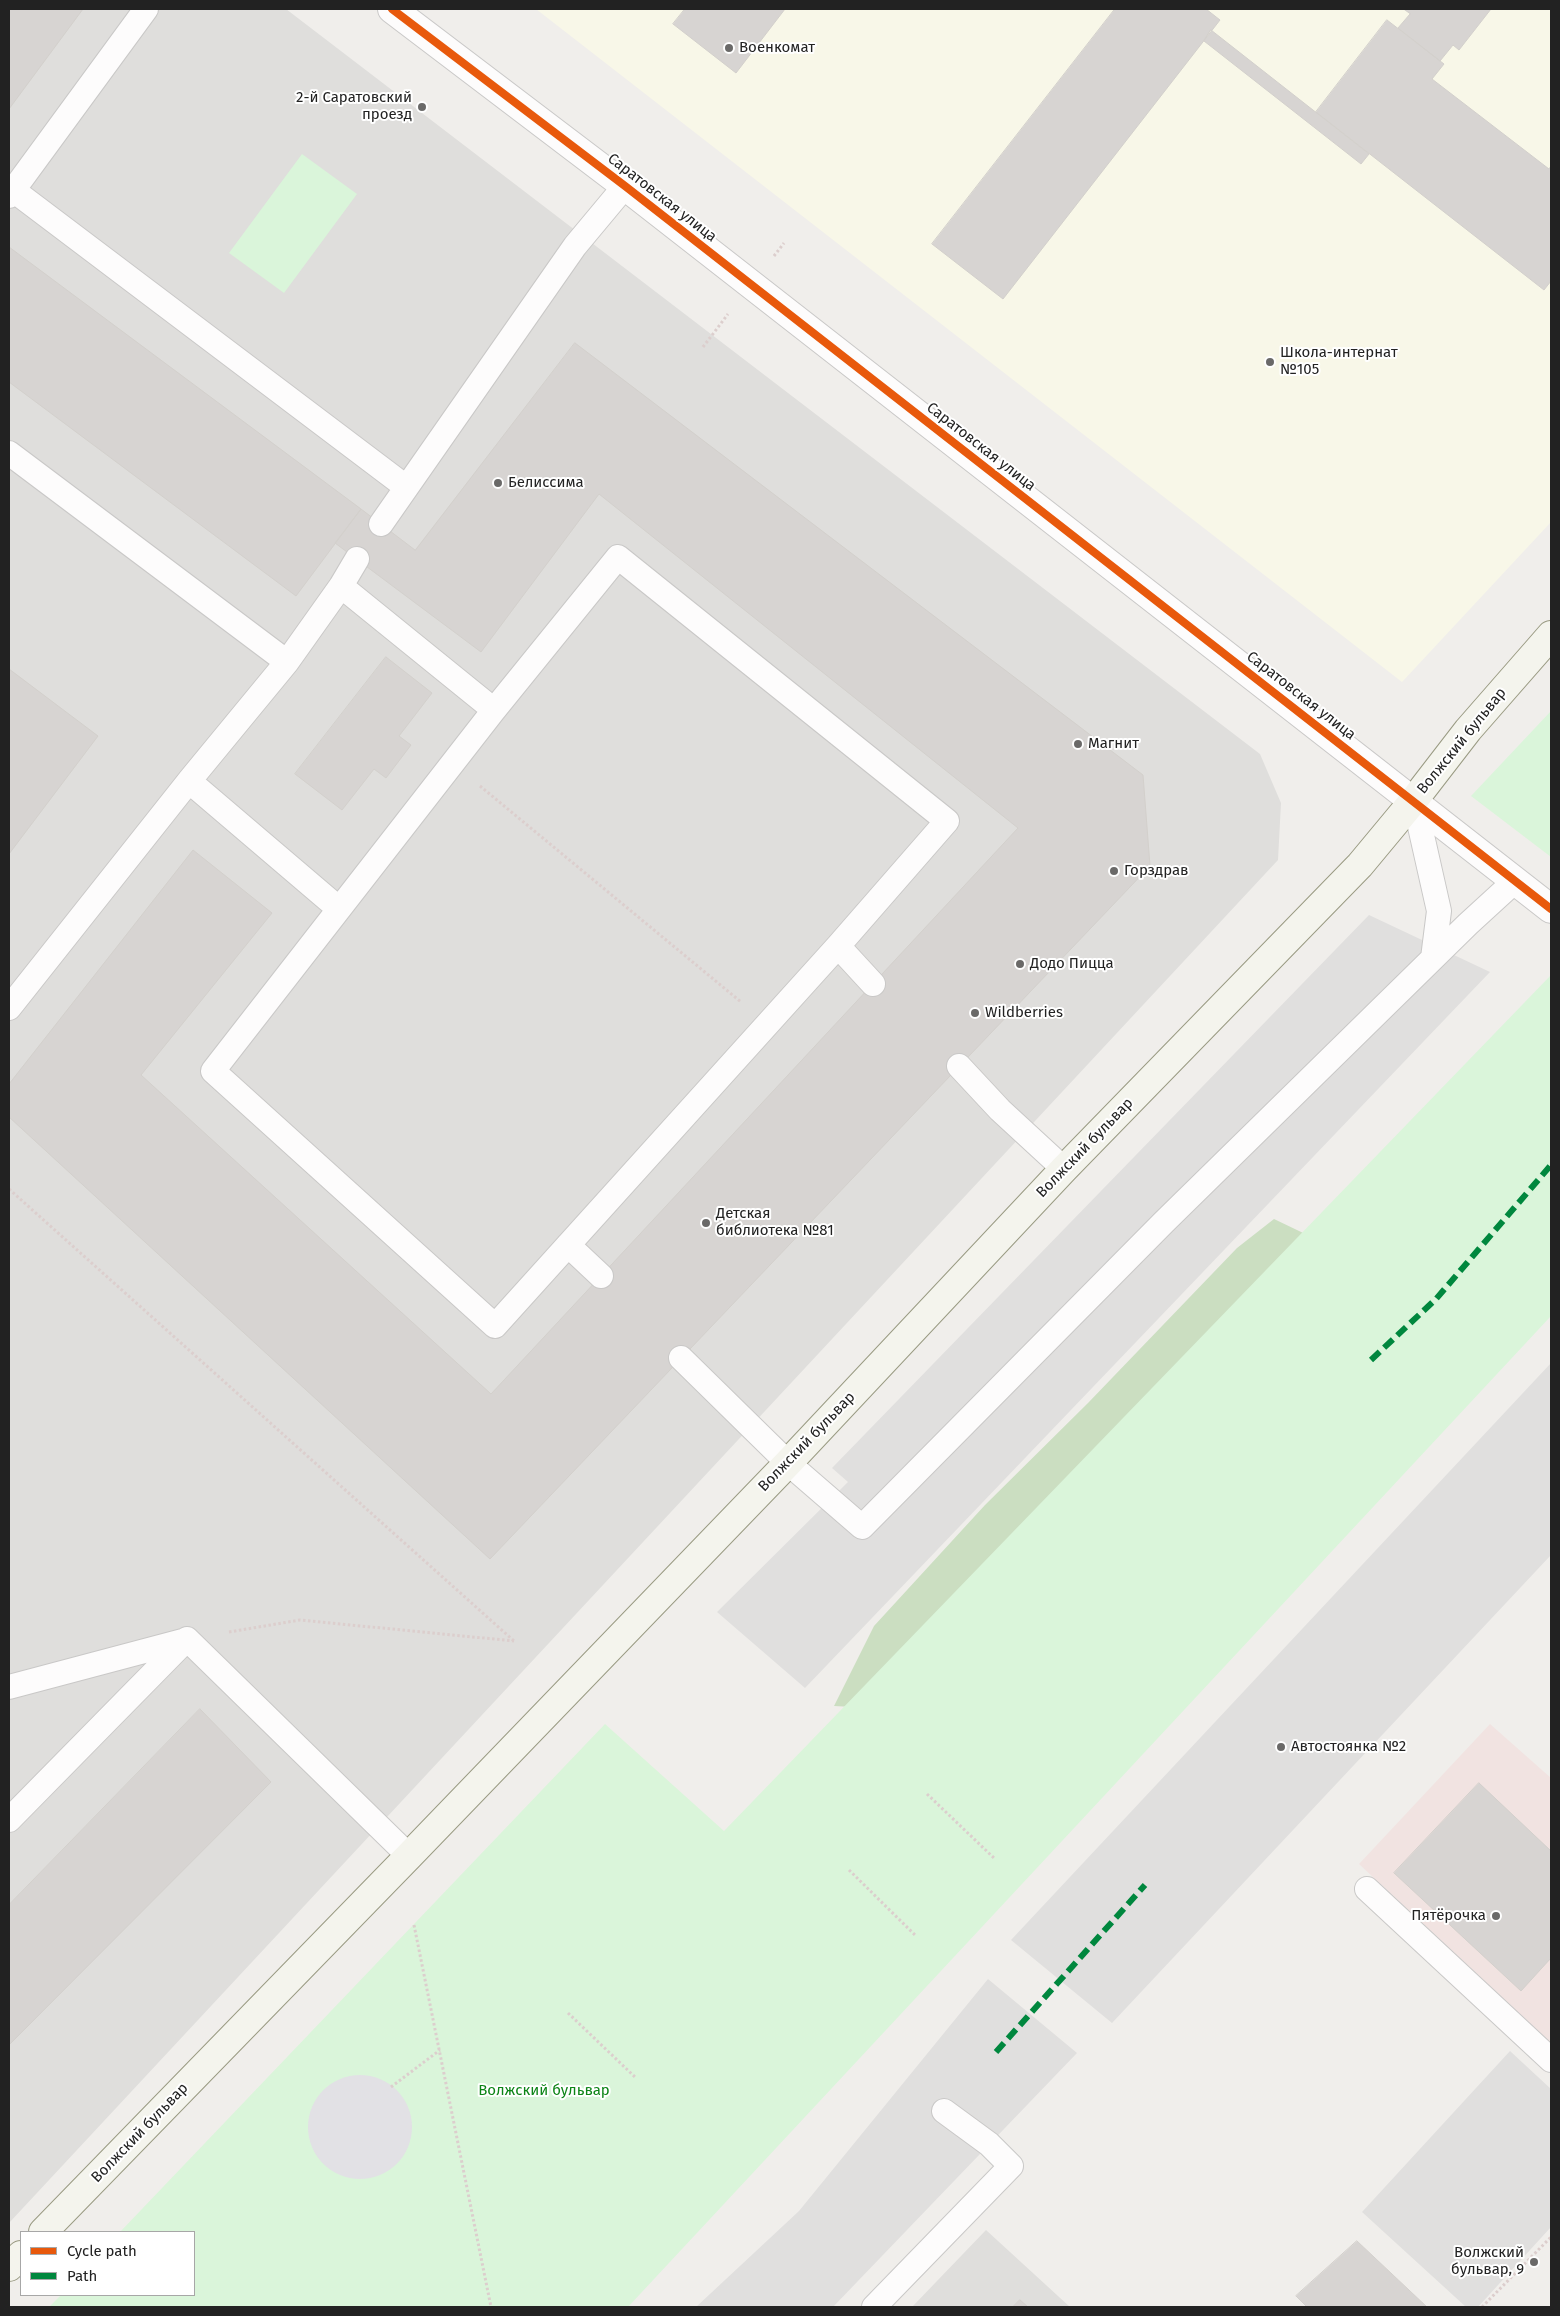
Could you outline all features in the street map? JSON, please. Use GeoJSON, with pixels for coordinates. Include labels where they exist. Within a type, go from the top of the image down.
{"type":"FeatureCollection","features":[{"type":"Feature","properties":{"kind":"main road","name":"Волжский бульвар"},"geometry":{"type":"LineString","coordinates":[[44,2231],[788,1463],[1064,1169],[1360,865],[1414,800],[1468,730],[1551,635]]}},
{"type":"Feature","properties":{"kind":"main road"},"geometry":{"type":"LineString","coordinates":[[9,2267],[20,2256]]}},
{"type":"Feature","properties":{"kind":"street","name":"Саратовская улица"},"geometry":{"type":"LineString","coordinates":[[392,9],[625,186],[1414,800],[1551,909]]}},
{"type":"Feature","properties":{"kind":"lane"},"geometry":{"type":"LineString","coordinates":[[146,9],[11,193],[406,487]]}},
{"type":"Feature","properties":{"kind":"lane"},"geometry":{"type":"LineString","coordinates":[[381,524],[575,246],[625,186]]}},
{"type":"Feature","properties":{"kind":"lane"},"geometry":{"type":"LineString","coordinates":[[9,453],[287,662]]}},
{"type":"Feature","properties":{"kind":"lane"},"geometry":{"type":"LineString","coordinates":[[618,557],[947,821],[838,946],[495,1326],[213,1071],[338,908],[453,763],[618,557]]}},
{"type":"Feature","properties":{"kind":"lane"},"geometry":{"type":"LineString","coordinates":[[9,1008],[189,781],[287,662],[341,586],[357,559]]}},
{"type":"Feature","properties":{"kind":"lane"},"geometry":{"type":"LineString","coordinates":[[341,586],[494,710]]}},
{"type":"Feature","properties":{"kind":"lane"},"geometry":{"type":"LineString","coordinates":[[189,781],[338,908]]}},
{"type":"Feature","properties":{"kind":"lane"},"geometry":{"type":"LineString","coordinates":[[1414,800],[1439,911],[1433,958]]}},
{"type":"Feature","properties":{"kind":"lane"},"geometry":{"type":"LineString","coordinates":[[681,1358],[788,1463],[862,1527],[1164,1222],[1433,958],[1515,881]]}},
{"type":"Feature","properties":{"kind":"lane"},"geometry":{"type":"LineString","coordinates":[[838,946],[873,984]]}},
{"type":"Feature","properties":{"kind":"lane"},"geometry":{"type":"LineString","coordinates":[[960,1066],[1000,1110],[1064,1169]]}},
{"type":"Feature","properties":{"kind":"lane"},"geometry":{"type":"LineString","coordinates":[[568,1244],[601,1276]]}},
{"type":"Feature","properties":{"kind":"lane"},"geometry":{"type":"LineString","coordinates":[[9,1687],[187,1639]]}},
{"type":"Feature","properties":{"kind":"lane"},"geometry":{"type":"LineString","coordinates":[[9,1820],[187,1639]]}},
{"type":"Feature","properties":{"kind":"lane"},"geometry":{"type":"LineString","coordinates":[[187,1639],[409,1856]]}},
{"type":"Feature","properties":{"kind":"lane"},"geometry":{"type":"LineString","coordinates":[[1366,1889],[1551,2060]]}},
{"type":"Feature","properties":{"kind":"lane"},"geometry":{"type":"LineString","coordinates":[[874,2307],[1011,2166],[990,2144],[944,2111]]}},
{"type":"Feature","properties":{"kind":"path"},"geometry":{"type":"LineString","coordinates":[[453,763],[768,1024]]}},
{"type":"Feature","properties":{"kind":"path"},"geometry":{"type":"LineString","coordinates":[[9,1189],[514,1641],[300,1620],[187,1639]]}},
{"type":"Feature","properties":{"kind":"path"},"geometry":{"type":"LineString","coordinates":[[927,1794],[995,1859]]}},
{"type":"Feature","properties":{"kind":"path"},"geometry":{"type":"LineString","coordinates":[[849,1870],[916,1935]]}},
{"type":"Feature","properties":{"kind":"path"},"geometry":{"type":"LineString","coordinates":[[414,1925],[491,2307]]}},
{"type":"Feature","properties":{"kind":"path"},"geometry":{"type":"LineString","coordinates":[[568,2013],[636,2078]]}},
{"type":"Feature","properties":{"kind":"path"},"geometry":{"type":"LineString","coordinates":[[391,2087],[440,2050]]}},
{"type":"Feature","properties":{"kind":"path"},"geometry":{"type":"LineString","coordinates":[[1482,2307],[1551,2237]]}},
{"type":"Feature","properties":{"kind":"shaded area"},"geometry":{"type":"Polygon","coordinates":[[[9,9],[286,9],[1260,754],[1281,803],[1278,860],[9,2223],[9,9]]]}},
{"type":"Feature","properties":{"kind":"shaded area","name":"Школа-интернат №105"},"geometry":{"type":"Polygon","coordinates":[[[536,9],[1551,9],[1551,522],[1402,682],[536,9]]]}},
{"type":"Feature","properties":{"kind":"shaded area"},"geometry":{"type":"Polygon","coordinates":[[[1369,915],[1490,972],[805,1688],[717,1612],[848,1482],[832,1468],[1369,915]]]}},
{"type":"Feature","properties":{"kind":"shaded area","name":"Автостоянка №2"},"geometry":{"type":"Polygon","coordinates":[[[1551,1363],[1551,1555],[1112,2023],[1011,1940],[1551,1363]]]}},
{"type":"Feature","properties":{"kind":"shaded area"},"geometry":{"type":"Polygon","coordinates":[[[1490,1724],[1551,1778],[1551,2043],[1359,1864],[1490,1724]]]}},
{"type":"Feature","properties":{"kind":"shaded area"},"geometry":{"type":"Polygon","coordinates":[[[988,1979],[1077,2053],[833,2307],[696,2307],[799,2211],[988,1979]]]}},
{"type":"Feature","properties":{"kind":"shaded area"},"geometry":{"type":"Polygon","coordinates":[[[1510,2051],[1551,2089],[1551,2227],[1478,2307],[1466,2307],[1362,2212],[1510,2051]]]}},
{"type":"Feature","properties":{"kind":"shaded area"},"geometry":{"type":"Polygon","coordinates":[[[360,2075],[380,2079],[389,2084],[403,2098],[408,2107],[412,2127],[408,2147],[403,2156],[389,2170],[380,2175],[360,2179],[340,2175],[331,2170],[317,2156],[312,2147],[308,2127],[312,2107],[317,2098],[331,2084],[340,2079],[360,2075]]]}},
{"type":"Feature","properties":{"kind":"shaded area"},"geometry":{"type":"Polygon","coordinates":[[[986,2230],[1070,2307],[912,2307],[986,2230]]]}},
{"type":"Feature","properties":{"kind":"green space"},"geometry":{"type":"Polygon","coordinates":[[[302,154],[357,194],[284,293],[229,253],[302,154]]]}},
{"type":"Feature","properties":{"kind":"green space"},"geometry":{"type":"Polygon","coordinates":[[[1551,711],[1551,857],[1471,796],[1551,711]]]}},
{"type":"Feature","properties":{"kind":"green space","name":"Волжский бульвар"},"geometry":{"type":"Polygon","coordinates":[[[1551,975],[1551,1316],[628,2307],[49,2307],[60,2296],[195,2296],[195,2231],[121,2231],[605,1724],[724,1831],[1551,975]]]}},
{"type":"Feature","properties":{"kind":"green space"},"geometry":{"type":"Polygon","coordinates":[[[1274,1219],[1322,1242],[890,1709],[834,1706],[874,1626],[985,1505],[1088,1403],[1237,1248],[1274,1219]]]}},
{"type":"Feature","properties":{"kind":"building"},"geometry":{"type":"Polygon","coordinates":[[[9,9],[83,9],[9,109],[9,9]]]}},
{"type":"Feature","properties":{"kind":"building","name":"Военкомат"},"geometry":{"type":"Polygon","coordinates":[[[685,9],[785,9],[736,73],[673,24],[685,9]]]}},
{"type":"Feature","properties":{"kind":"building"},"geometry":{"type":"Polygon","coordinates":[[[1115,9],[1206,9],[1220,20],[1003,299],[932,244],[1115,9]]]}},
{"type":"Feature","properties":{"kind":"building"},"geometry":{"type":"Polygon","coordinates":[[[1404,9],[1491,9],[1459,50],[1453,45],[1440,61],[1398,28],[1410,14],[1404,9]]]}},
{"type":"Feature","properties":{"kind":"building"},"geometry":{"type":"Polygon","coordinates":[[[1387,20],[1444,64],[1432,79],[1549,169],[1551,166],[1551,281],[1544,290],[1316,112],[1387,20]]]}},
{"type":"Feature","properties":{"kind":"building"},"geometry":{"type":"Polygon","coordinates":[[[1211,30],[1369,154],[1361,164],[1204,41],[1211,30]]]}},
{"type":"Feature","properties":{"kind":"building"},"geometry":{"type":"Polygon","coordinates":[[[9,247],[361,509],[296,596],[9,382],[9,247]]]}},
{"type":"Feature","properties":{"kind":"building"},"geometry":{"type":"Polygon","coordinates":[[[575,343],[1143,775],[1150,866],[490,1559],[9,1117],[9,1084],[193,850],[272,913],[141,1075],[491,1394],[1018,828],[599,494],[481,652],[335,543],[361,509],[415,550],[575,343]]]}},
{"type":"Feature","properties":{"kind":"building"},"geometry":{"type":"Polygon","coordinates":[[[386,657],[432,693],[399,736],[411,745],[386,778],[374,769],[342,810],[295,774],[386,657]]]}},
{"type":"Feature","properties":{"kind":"building"},"geometry":{"type":"Polygon","coordinates":[[[9,669],[98,736],[9,854],[9,669]]]}},
{"type":"Feature","properties":{"kind":"building"},"geometry":{"type":"Polygon","coordinates":[[[200,1709],[271,1782],[9,2045],[9,1905],[200,1709]]]}},
{"type":"Feature","properties":{"kind":"building","name":"Пятёрочка"},"geometry":{"type":"Polygon","coordinates":[[[1479,1783],[1551,1851],[1551,1958],[1521,1991],[1394,1873],[1479,1783]]]}},
{"type":"Feature","properties":{"kind":"building"},"geometry":{"type":"Polygon","coordinates":[[[1357,2241],[1427,2307],[1307,2307],[1296,2296],[1357,2241]]]}},
{"type":"Feature","properties":{"kind":"building"},"geometry":{"type":"Polygon","coordinates":[[[1020,2300],[1028,2307],[1013,2307],[1020,2300]]]}},
{"type":"Feature","properties":{"kind":"marked path"},"geometry":{"type":"LineString","coordinates":[[1371,1360],[1436,1299],[1551,1165]]}},
{"type":"Feature","properties":{"kind":"marked path"},"geometry":{"type":"LineString","coordinates":[[996,2052],[1145,1885]]}},
{"type":"Feature","properties":{"kind":"cycle path"},"geometry":{"type":"LineString","coordinates":[[392,9],[625,186],[1551,909]]}},
{"type":"Feature","properties":{"kind":"place","name":"Военкомат"},"geometry":{"type":"Point","coordinates":[729,48]}},
{"type":"Feature","properties":{"kind":"place","name":"2-й Саратовский проезд"},"geometry":{"type":"Point","coordinates":[422,107]}},
{"type":"Feature","properties":{"kind":"place","name":"Школа-интернат №105"},"geometry":{"type":"Point","coordinates":[1270,362]}},
{"type":"Feature","properties":{"kind":"place","name":"Белиссима"},"geometry":{"type":"Point","coordinates":[498,483]}},
{"type":"Feature","properties":{"kind":"place","name":"Магнит"},"geometry":{"type":"Point","coordinates":[1078,744]}},
{"type":"Feature","properties":{"kind":"place","name":"Горздрав"},"geometry":{"type":"Point","coordinates":[1114,871]}},
{"type":"Feature","properties":{"kind":"place","name":"Додо Пицца"},"geometry":{"type":"Point","coordinates":[1020,964]}},
{"type":"Feature","properties":{"kind":"place","name":"Wildberries"},"geometry":{"type":"Point","coordinates":[975,1013]}},
{"type":"Feature","properties":{"kind":"place","name":"Детская библиотека №81"},"geometry":{"type":"Point","coordinates":[706,1223]}},
{"type":"Feature","properties":{"kind":"place","name":"Автостоянка №2"},"geometry":{"type":"Point","coordinates":[1281,1747]}},
{"type":"Feature","properties":{"kind":"place","name":"Пятёрочка"},"geometry":{"type":"Point","coordinates":[1496,1916]}},
{"type":"Feature","properties":{"kind":"place","name":"Волжский бульвар, 9"},"geometry":{"type":"Point","coordinates":[1534,2262]}}]}
